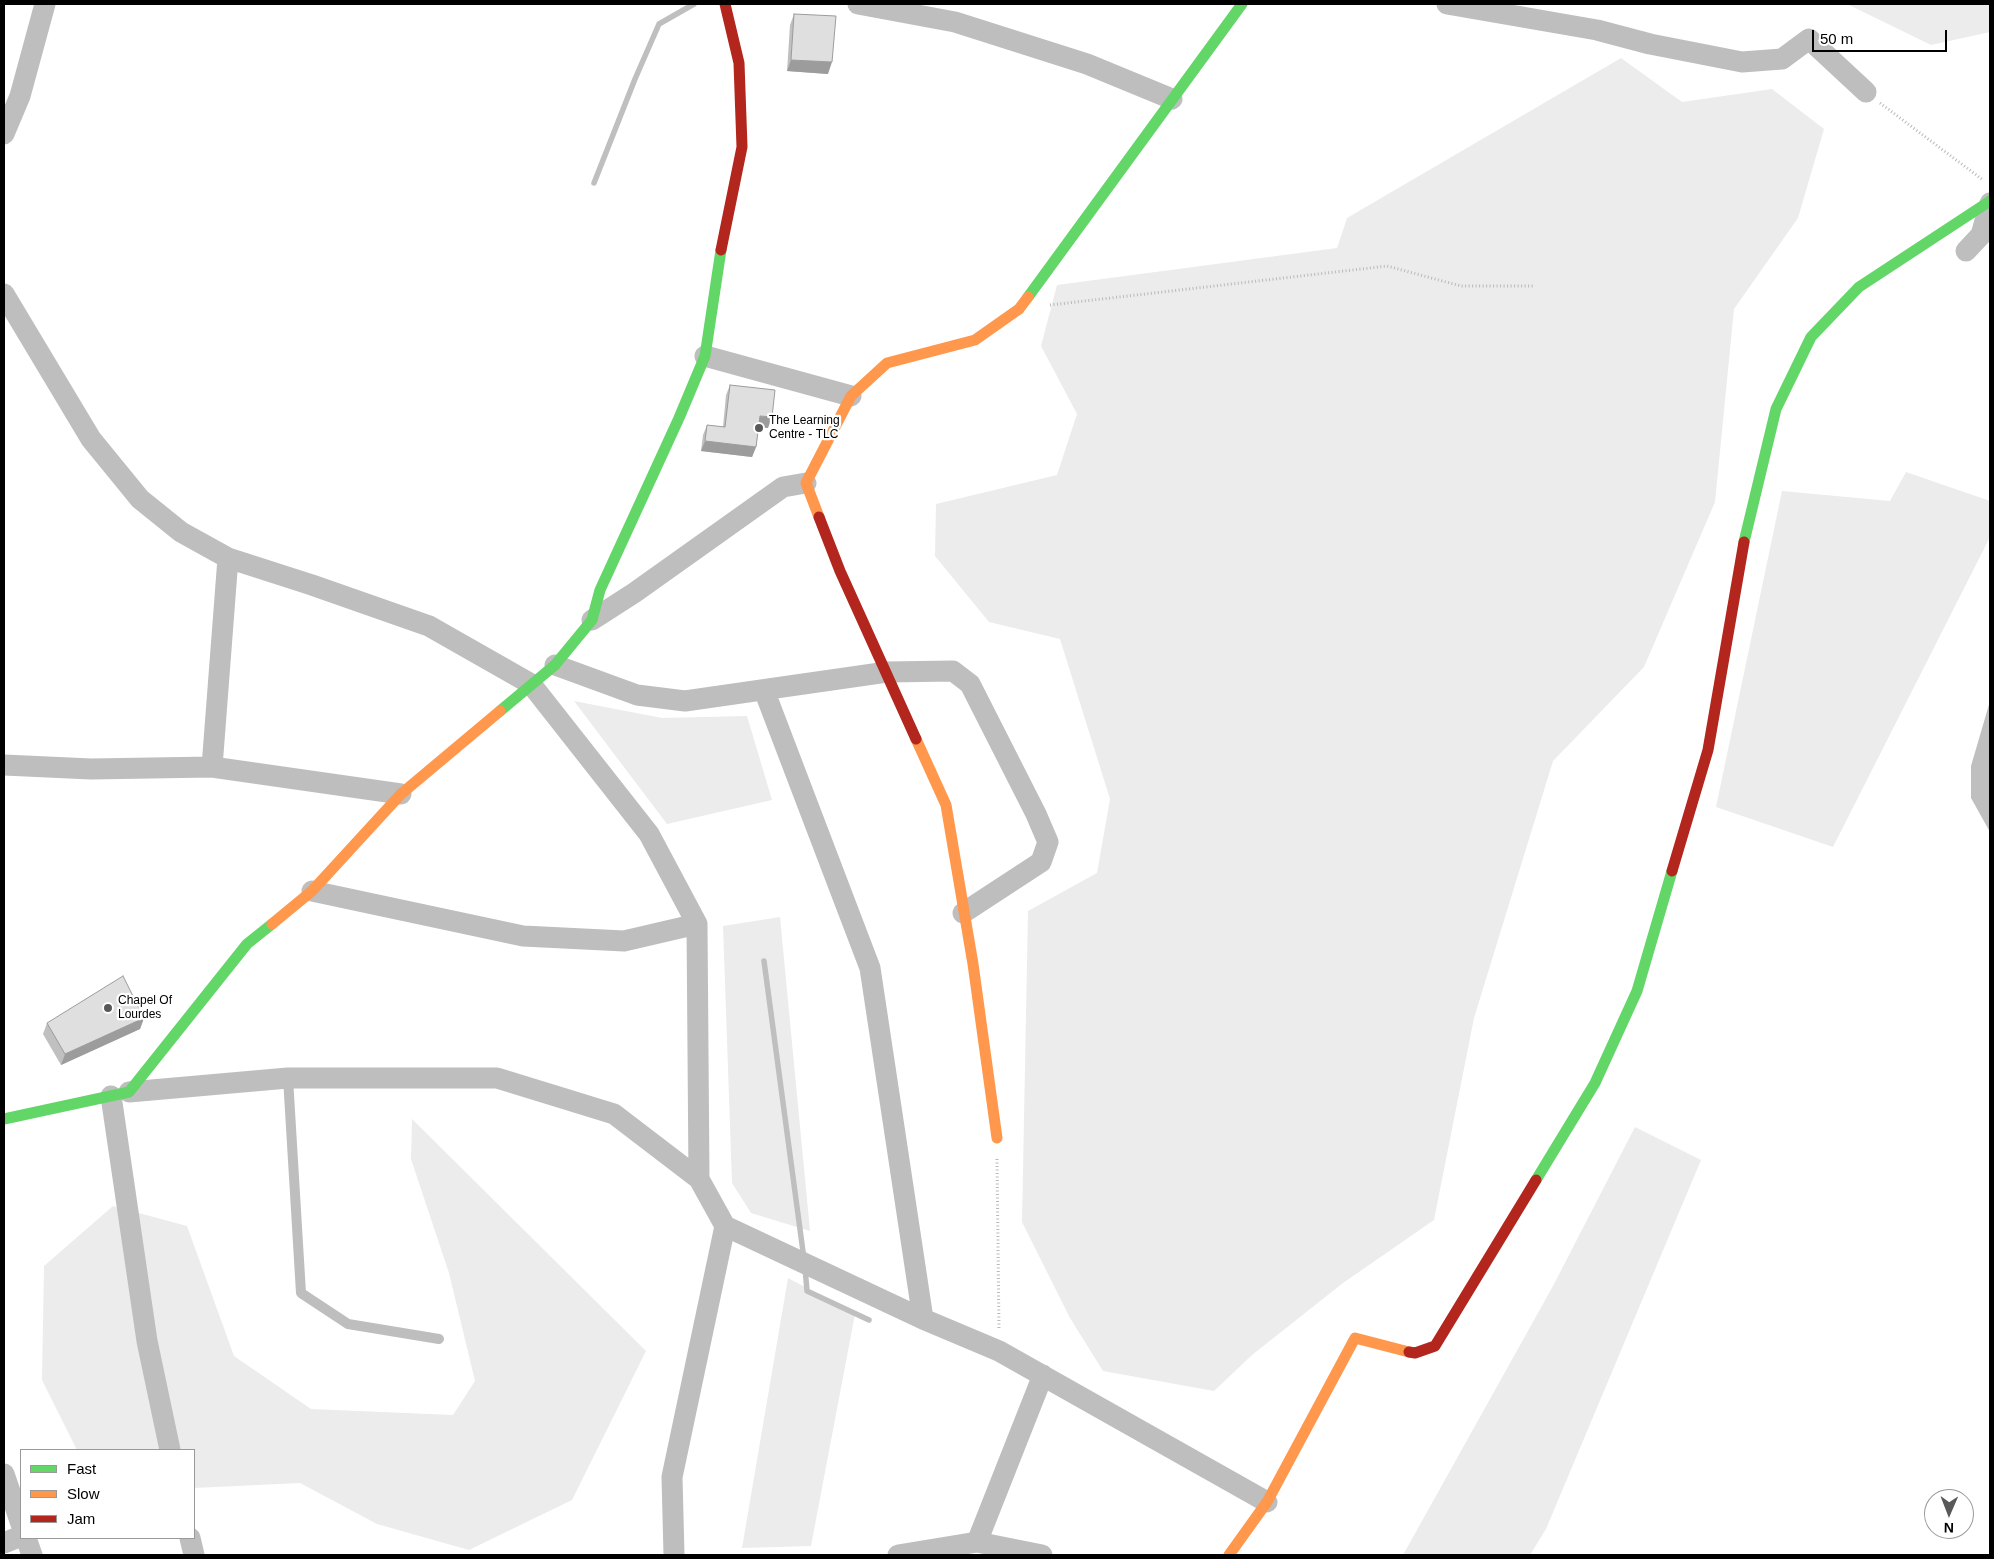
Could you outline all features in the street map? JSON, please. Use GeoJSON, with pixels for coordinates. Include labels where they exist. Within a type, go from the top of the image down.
{"type":"FeatureCollection","features":[{"type":"Feature","properties":{"kind":"street"},"geometry":{"type":"LineString","coordinates":[[4,134],[12,92],[45,4]]}},
{"type":"Feature","properties":{"kind":"street"},"geometry":{"type":"LineString","coordinates":[[592,620],[600,590],[679,418],[705,356],[722,250],[742,147],[739,63],[726,4]]}},
{"type":"Feature","properties":{"kind":"street"},"geometry":{"type":"LineString","coordinates":[[858,4],[955,22],[1087,64],[1172,100]]}},
{"type":"Feature","properties":{"kind":"street"},"geometry":{"type":"LineString","coordinates":[[997,1138],[973,964],[946,805],[840,571],[806,483],[851,396],[887,363],[975,340],[1019,309],[1242,4]]}},
{"type":"Feature","properties":{"kind":"street"},"geometry":{"type":"LineString","coordinates":[[1447,4],[1597,30],[1650,44],[1742,62],[1782,59],[1809,39],[1866,92]]}},
{"type":"Feature","properties":{"kind":"street"},"geometry":{"type":"LineString","coordinates":[[1966,251],[1981,235],[1990,202]]}},
{"type":"Feature","properties":{"kind":"street"},"geometry":{"type":"LineString","coordinates":[[1229,1555],[1267,1502],[1355,1338],[1415,1353],[1435,1346],[1596,1082],[1637,991],[1708,750],[1747,527],[1776,409],[1811,337],[1859,287],[1990,202]]}},
{"type":"Feature","properties":{"kind":"street"},"geometry":{"type":"LineString","coordinates":[[4,294],[91,439],[140,499],[181,532],[228,558],[429,626],[530,684],[649,834],[697,924],[699,1179]]}},
{"type":"Feature","properties":{"kind":"street"},"geometry":{"type":"LineString","coordinates":[[705,356],[851,396]]}},
{"type":"Feature","properties":{"kind":"street"},"geometry":{"type":"LineString","coordinates":[[170,1449],[148,1341],[120,1094],[247,944],[312,890],[401,794],[554,665],[592,620],[634,593],[783,486],[806,483]]}},
{"type":"Feature","properties":{"kind":"street"},"geometry":{"type":"LineString","coordinates":[[212,767],[228,558]]}},
{"type":"Feature","properties":{"kind":"street"},"geometry":{"type":"LineString","coordinates":[[554,665],[637,696],[685,701],[887,672],[952,671],[970,684],[1036,814],[1048,842],[1042,862],[963,913]]}},
{"type":"Feature","properties":{"kind":"street"},"geometry":{"type":"LineString","coordinates":[[764,690],[870,968],[923,1318]]}},
{"type":"Feature","properties":{"kind":"street"},"geometry":{"type":"LineString","coordinates":[[4,765],[91,769],[212,767],[401,794]]}},
{"type":"Feature","properties":{"kind":"street"},"geometry":{"type":"LineString","coordinates":[[312,890],[523,936],[624,941],[697,924]]}},
{"type":"Feature","properties":{"kind":"street"},"geometry":{"type":"LineString","coordinates":[[4,1119],[120,1094],[288,1078],[497,1078],[614,1114],[699,1179],[726,1226],[923,1318],[999,1350],[1267,1502]]}},
{"type":"Feature","properties":{"kind":"street"},"geometry":{"type":"LineString","coordinates":[[674,1555],[672,1477],[726,1226]]}},
{"type":"Feature","properties":{"kind":"street"},"geometry":{"type":"LineString","coordinates":[[977,1542],[1043,1375]]}},
{"type":"Feature","properties":{"kind":"street"},"geometry":{"type":"LineString","coordinates":[[4,1474],[20,1521]]}},
{"type":"Feature","properties":{"kind":"street"},"geometry":{"type":"LineString","coordinates":[[4,1543],[20,1536]]}},
{"type":"Feature","properties":{"kind":"street"},"geometry":{"type":"LineString","coordinates":[[26,1539],[32,1555]]}},
{"type":"Feature","properties":{"kind":"street"},"geometry":{"type":"LineString","coordinates":[[190,1539],[194,1555]]}},
{"type":"Feature","properties":{"kind":"street"},"geometry":{"type":"LineString","coordinates":[[898,1555],[977,1542],[1042,1555]]}},
{"type":"Feature","properties":{"kind":"lane"},"geometry":{"type":"LineString","coordinates":[[288,1078],[300,1293],[348,1324],[439,1339]]}},
{"type":"Feature","properties":{"kind":"path"},"geometry":{"type":"LineString","coordinates":[[1866,92],[1990,185]]}},
{"type":"Feature","properties":{"kind":"path"},"geometry":{"type":"LineString","coordinates":[[1019,309],[1387,266],[1461,286],[1534,286]]}},
{"type":"Feature","properties":{"kind":"path"},"geometry":{"type":"LineString","coordinates":[[997,1138],[999,1350]]}},
{"type":"Feature","properties":{"kind":"shaded area"},"geometry":{"type":"Polygon","coordinates":[[[1847,4],[1990,4],[1990,32],[1931,45],[1847,4]]]}},
{"type":"Feature","properties":{"kind":"shaded area"},"geometry":{"type":"Polygon","coordinates":[[[1621,58],[1682,102],[1772,89],[1824,129],[1798,218],[1734,309],[1715,502],[1644,667],[1553,761],[1474,1018],[1434,1220],[1343,1283],[1252,1355],[1214,1391],[1103,1371],[1070,1318],[1022,1222],[1028,911],[1097,873],[1110,799],[1060,639],[989,622],[935,556],[936,504],[1057,475],[1077,414],[1041,346],[1057,285],[1337,248],[1347,218],[1621,58]]]}},
{"type":"Feature","properties":{"kind":"shaded area"},"geometry":{"type":"Polygon","coordinates":[[[1906,472],[1990,501],[1990,537],[1833,847],[1716,807],[1782,491],[1890,501],[1906,472]]]}},
{"type":"Feature","properties":{"kind":"shaded area"},"geometry":{"type":"Polygon","coordinates":[[[574,701],[662,718],[747,716],[772,800],[667,824],[574,701]]]}},
{"type":"Feature","properties":{"kind":"shaded area"},"geometry":{"type":"Polygon","coordinates":[[[1990,701],[1990,832],[1971,798],[1971,766],[1990,701]]]}},
{"type":"Feature","properties":{"kind":"shaded area"},"geometry":{"type":"Polygon","coordinates":[[[780,917],[810,1231],[751,1213],[732,1183],[723,926],[780,917]]]}},
{"type":"Feature","properties":{"kind":"shaded area"},"geometry":{"type":"Polygon","coordinates":[[[412,1119],[646,1351],[572,1500],[469,1550],[377,1524],[300,1483],[195,1488],[195,1449],[76,1449],[42,1380],[44,1266],[113,1206],[187,1226],[234,1356],[311,1409],[453,1415],[475,1381],[449,1273],[411,1159],[412,1119]]]}},
{"type":"Feature","properties":{"kind":"shaded area"},"geometry":{"type":"Polygon","coordinates":[[[1635,1127],[1701,1160],[1546,1529],[1530,1555],[1403,1555],[1553,1286],[1635,1127]]]}},
{"type":"Feature","properties":{"kind":"shaded area"},"geometry":{"type":"Polygon","coordinates":[[[788,1278],[855,1314],[811,1546],[742,1548],[788,1278]]]}},
{"type":"Feature","properties":{"kind":"building"},"geometry":{"type":"Polygon","coordinates":[[[794,14],[836,16],[832,62],[791,60],[794,14]]]}},
{"type":"Feature","properties":{"kind":"building"},"geometry":{"type":"Polygon","coordinates":[[[730,385],[775,390],[772,417],[760,416],[756,447],[705,441],[707,425],[725,427],[730,385]]]}},
{"type":"Feature","properties":{"kind":"building","name":"Chapel Of Lourdes"},"geometry":{"type":"Polygon","coordinates":[[[123,976],[144,1018],[65,1054],[47,1023],[123,976]]]}},
{"type":"Feature","properties":{"kind":"waterway"},"geometry":{"type":"LineString","coordinates":[[594,183],[659,24],[694,4]]}},
{"type":"Feature","properties":{"kind":"waterway"},"geometry":{"type":"LineString","coordinates":[[764,961],[804,1259]]}},
{"type":"Feature","properties":{"kind":"waterway"},"geometry":{"type":"LineString","coordinates":[[805,1268],[807,1291],[869,1320]]}},
{"type":"Feature","properties":{"kind":"traffic: fast"},"geometry":{"type":"LineString","coordinates":[[1028,297],[1242,4]]}},
{"type":"Feature","properties":{"kind":"traffic: fast"},"geometry":{"type":"LineString","coordinates":[[1744,542],[1776,409],[1811,337],[1859,287],[1990,201]]}},
{"type":"Feature","properties":{"kind":"traffic: fast"},"geometry":{"type":"LineString","coordinates":[[500,711],[555,665],[592,620],[600,590],[679,418],[705,356],[721,250]]}},
{"type":"Feature","properties":{"kind":"traffic: fast"},"geometry":{"type":"LineString","coordinates":[[1536,1180],[1595,1083],[1637,991],[1672,871]]}},
{"type":"Feature","properties":{"kind":"traffic: fast"},"geometry":{"type":"LineString","coordinates":[[4,1119],[129,1092],[247,944],[272,924]]}},
{"type":"Feature","properties":{"kind":"traffic: slow"},"geometry":{"type":"LineString","coordinates":[[819,517],[806,483],[851,396],[887,363],[975,340],[1019,309],[1028,297]]}},
{"type":"Feature","properties":{"kind":"traffic: slow"},"geometry":{"type":"LineString","coordinates":[[272,924],[312,891],[401,794],[500,711]]}},
{"type":"Feature","properties":{"kind":"traffic: slow"},"geometry":{"type":"LineString","coordinates":[[916,739],[946,805],[973,964],[997,1138]]}},
{"type":"Feature","properties":{"kind":"traffic: slow"},"geometry":{"type":"LineString","coordinates":[[1229,1555],[1267,1502],[1355,1338],[1409,1352]]}},
{"type":"Feature","properties":{"kind":"traffic: jam"},"geometry":{"type":"LineString","coordinates":[[721,250],[742,147],[739,63],[725,4]]}},
{"type":"Feature","properties":{"kind":"traffic: jam"},"geometry":{"type":"LineString","coordinates":[[819,517],[840,571],[916,739]]}},
{"type":"Feature","properties":{"kind":"traffic: jam"},"geometry":{"type":"LineString","coordinates":[[1672,871],[1708,750],[1744,542]]}},
{"type":"Feature","properties":{"kind":"traffic: jam"},"geometry":{"type":"LineString","coordinates":[[1409,1352],[1415,1353],[1435,1346],[1536,1180]]}},
{"type":"Feature","properties":{"kind":"place","name":"The Learning Centre - TLC"},"geometry":{"type":"Point","coordinates":[759,428]}},
{"type":"Feature","properties":{"kind":"place","name":"Chapel Of Lourdes"},"geometry":{"type":"Point","coordinates":[108,1008]}}]}
